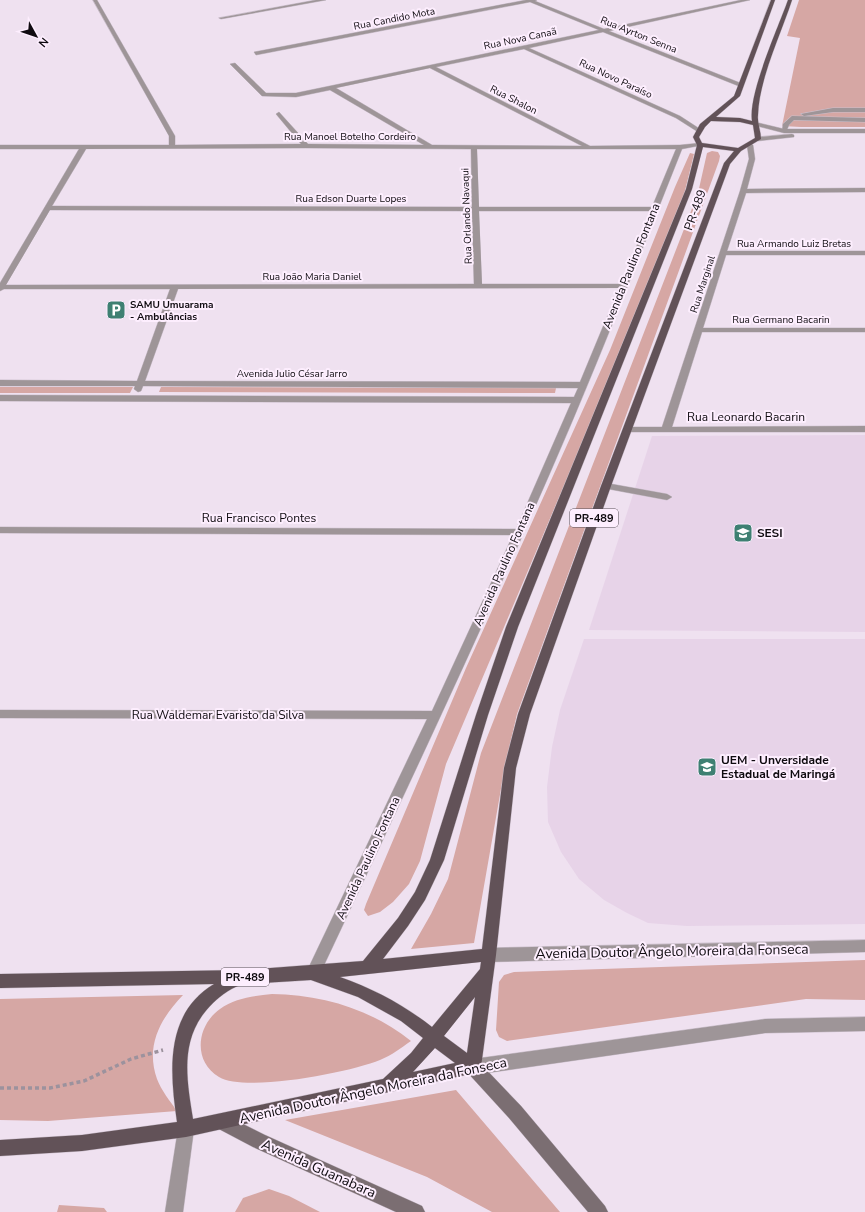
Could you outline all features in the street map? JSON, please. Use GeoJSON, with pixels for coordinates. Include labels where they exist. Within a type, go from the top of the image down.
{"type":"FeatureCollection","features":[{"type":"Feature","properties":{"kind":"main road"},"geometry":{"type":"LineString","coordinates":[[698,130],[703,124],[732,103],[741,85],[773,0]]}},
{"type":"Feature","properties":{"kind":"main road"},"geometry":{"type":"LineString","coordinates":[[754,142],[759,132],[755,124],[754,113],[790,0]]}},
{"type":"Feature","properties":{"kind":"main road"},"geometry":{"type":"LineString","coordinates":[[711,119],[740,120],[755,124]]}},
{"type":"Feature","properties":{"kind":"main road","name":"PR-489"},"geometry":{"type":"LineString","coordinates":[[367,968],[403,922],[420,896],[437,860],[482,715],[512,627],[690,189],[700,145],[696,137],[698,130]]}},
{"type":"Feature","properties":{"kind":"main road","name":"PR-489"},"geometry":{"type":"LineString","coordinates":[[474,1067],[489,955],[510,768],[524,714],[606,486],[727,163],[739,150],[754,142]]}},
{"type":"Feature","properties":{"kind":"main road"},"geometry":{"type":"LineString","coordinates":[[700,145],[739,150]]}},
{"type":"Feature","properties":{"kind":"main road","name":"Avenida Doutor Ângelo Moreira da Fonseca"},"geometry":{"type":"LineString","coordinates":[[0,981],[243,977],[313,974],[489,955]]}},
{"type":"Feature","properties":{"kind":"main road"},"geometry":{"type":"LineString","coordinates":[[388,1085],[417,1058],[487,971]]}},
{"type":"Feature","properties":{"kind":"main road"},"geometry":{"type":"LineString","coordinates":[[313,974],[363,992],[406,1016],[474,1067],[515,1112],[599,1212]]}},
{"type":"Feature","properties":{"kind":"main road"},"geometry":{"type":"LineString","coordinates":[[186,1129],[179,1071],[180,1045],[185,1029],[196,1009],[214,992],[243,977]]}},
{"type":"Feature","properties":{"kind":"main road","name":"Avenida Doutor Ângelo Moreira da Fonseca"},"geometry":{"type":"LineString","coordinates":[[0,1148],[82,1143],[186,1129],[474,1067]]}},
{"type":"Feature","properties":{"kind":"main road","name":"Avenida Guanabara"},"geometry":{"type":"LineString","coordinates":[[223,1122],[259,1141],[416,1212]]}},
{"type":"Feature","properties":{"kind":"street"},"geometry":{"type":"LineString","coordinates":[[95,0],[172,136],[172,146]]}},
{"type":"Feature","properties":{"kind":"street"},"geometry":{"type":"LineString","coordinates":[[221,18],[324,0]]}},
{"type":"Feature","properties":{"kind":"street","name":"Rua Ayrton Senna"},"geometry":{"type":"LineString","coordinates":[[531,0],[741,85]]}},
{"type":"Feature","properties":{"kind":"street","name":"Rua Candido Mota"},"geometry":{"type":"LineString","coordinates":[[256,53],[531,0]]}},
{"type":"Feature","properties":{"kind":"street","name":"Rua Nova Canaã"},"geometry":{"type":"LineString","coordinates":[[233,64],[264,95],[296,95],[602,29],[748,0]]}},
{"type":"Feature","properties":{"kind":"street","name":"Rua Novo Paraíso"},"geometry":{"type":"LineString","coordinates":[[524,46],[678,117],[698,130]]}},
{"type":"Feature","properties":{"kind":"street","name":"Rua Shalon"},"geometry":{"type":"LineString","coordinates":[[430,66],[590,148]]}},
{"type":"Feature","properties":{"kind":"street"},"geometry":{"type":"LineString","coordinates":[[331,88],[431,146]]}},
{"type":"Feature","properties":{"kind":"street"},"geometry":{"type":"LineString","coordinates":[[784,131],[788,121],[792,118],[820,111],[865,110]]}},
{"type":"Feature","properties":{"kind":"street"},"geometry":{"type":"LineString","coordinates":[[280,114],[306,146]]}},
{"type":"Feature","properties":{"kind":"street"},"geometry":{"type":"LineString","coordinates":[[792,118],[865,120]]}},
{"type":"Feature","properties":{"kind":"street"},"geometry":{"type":"LineString","coordinates":[[755,124],[784,131],[865,131]]}},
{"type":"Feature","properties":{"kind":"street"},"geometry":{"type":"LineString","coordinates":[[754,142],[793,136],[865,136]]}},
{"type":"Feature","properties":{"kind":"street","name":"Rua Marginal"},"geometry":{"type":"LineString","coordinates":[[666,430],[743,191],[752,159],[754,142]]}},
{"type":"Feature","properties":{"kind":"street","name":"Rua Manoel Botelho Cordeiro"},"geometry":{"type":"LineString","coordinates":[[0,147],[474,146],[590,148],[680,147],[700,145]]}},
{"type":"Feature","properties":{"kind":"street"},"geometry":{"type":"LineString","coordinates":[[0,288],[84,146]]}},
{"type":"Feature","properties":{"kind":"street","name":"Rua Orlando Navaqui"},"geometry":{"type":"LineString","coordinates":[[474,146],[478,286]]}},
{"type":"Feature","properties":{"kind":"street","name":"Avenida Paulino Fontana"},"geometry":{"type":"LineString","coordinates":[[313,974],[436,715],[519,532],[577,400],[680,147]]}},
{"type":"Feature","properties":{"kind":"street"},"geometry":{"type":"LineString","coordinates":[[743,191],[865,190]]}},
{"type":"Feature","properties":{"kind":"street","name":"Rua Edson Duarte Lopes"},"geometry":{"type":"LineString","coordinates":[[48,208],[655,209]]}},
{"type":"Feature","properties":{"kind":"street","name":"Rua Armando Luiz Bretas"},"geometry":{"type":"LineString","coordinates":[[723,253],[865,253]]}},
{"type":"Feature","properties":{"kind":"street","name":"Rua João Maria Daniel"},"geometry":{"type":"LineString","coordinates":[[0,288],[623,286]]}},
{"type":"Feature","properties":{"kind":"street"},"geometry":{"type":"LineString","coordinates":[[135,399],[175,287]]}},
{"type":"Feature","properties":{"kind":"street","name":"Rua Germano Bacarin"},"geometry":{"type":"LineString","coordinates":[[698,330],[865,330]]}},
{"type":"Feature","properties":{"kind":"street","name":"Avenida Julio César Jarro"},"geometry":{"type":"LineString","coordinates":[[0,383],[583,385]]}},
{"type":"Feature","properties":{"kind":"street"},"geometry":{"type":"LineString","coordinates":[[0,398],[577,400]]}},
{"type":"Feature","properties":{"kind":"street","name":"Rua Leonardo Bacarin"},"geometry":{"type":"LineString","coordinates":[[628,430],[865,429]]}},
{"type":"Feature","properties":{"kind":"street"},"geometry":{"type":"LineString","coordinates":[[606,486],[667,497]]}},
{"type":"Feature","properties":{"kind":"street","name":"Rua Francisco Pontes"},"geometry":{"type":"LineString","coordinates":[[0,530],[519,532]]}},
{"type":"Feature","properties":{"kind":"street","name":"Rua Waldemar Evaristo da Silva"},"geometry":{"type":"LineString","coordinates":[[0,714],[436,715]]}},
{"type":"Feature","properties":{"kind":"street","name":"Avenida Doutor Ângelo Moreira da Fonseca"},"geometry":{"type":"LineString","coordinates":[[489,955],[865,946]]}},
{"type":"Feature","properties":{"kind":"street","name":"Avenida Doutor Ângelo Moreira da Fonseca"},"geometry":{"type":"LineString","coordinates":[[474,1067],[766,1026],[865,1024]]}},
{"type":"Feature","properties":{"kind":"street"},"geometry":{"type":"LineString","coordinates":[[174,1212],[186,1129]]}},
{"type":"Feature","properties":{"kind":"path"},"geometry":{"type":"LineString","coordinates":[[0,1088],[50,1088],[84,1081],[131,1059],[180,1045]]}},
{"type":"Feature","properties":{"kind":"shaded area"},"geometry":{"type":"Polygon","coordinates":[[[799,0],[865,0],[865,127],[782,126],[800,38],[787,36],[799,0]]]}},
{"type":"Feature","properties":{"kind":"shaded area"},"geometry":{"type":"Polygon","coordinates":[[[712,151],[718,152],[720,156],[719,161],[517,714],[505,766],[474,943],[411,949],[431,914],[448,879],[481,753],[698,193],[707,153],[712,151]]]}},
{"type":"Feature","properties":{"kind":"shaded area"},"geometry":{"type":"Polygon","coordinates":[[[690,153],[694,154],[682,203],[655,271],[446,764],[420,861],[409,884],[393,902],[380,912],[368,916],[364,910],[366,904],[466,668],[610,350],[690,153]]]}},
{"type":"Feature","properties":{"kind":"shaded area"},"geometry":{"type":"Polygon","coordinates":[[[0,387],[133,387],[130,393],[0,393],[0,387]]]}},
{"type":"Feature","properties":{"kind":"shaded area"},"geometry":{"type":"Polygon","coordinates":[[[161,387],[556,388],[555,393],[159,392],[161,387]]]}},
{"type":"Feature","properties":{"kind":"shaded area","name":"SESI"},"geometry":{"type":"Polygon","coordinates":[[[865,435],[865,632],[589,630],[652,436],[865,435]]]}},
{"type":"Feature","properties":{"kind":"shaded area","name":"UEM - Unversidade Estadual de Maringá"},"geometry":{"type":"Polygon","coordinates":[[[584,639],[865,639],[865,924],[687,926],[648,923],[604,900],[579,879],[561,852],[548,822],[547,787],[552,747],[560,710],[584,639]]]}},
{"type":"Feature","properties":{"kind":"shaded area"},"geometry":{"type":"Polygon","coordinates":[[[865,960],[865,1000],[806,999],[507,1041],[499,1037],[496,1030],[499,982],[504,975],[514,972],[865,960]]]}},
{"type":"Feature","properties":{"kind":"shaded area"},"geometry":{"type":"Polygon","coordinates":[[[272,994],[310,997],[346,1006],[380,1020],[411,1041],[380,1060],[366,1065],[323,1075],[274,1082],[251,1083],[232,1081],[219,1077],[210,1070],[201,1053],[202,1033],[206,1024],[220,1009],[232,1002],[272,994]]]}},
{"type":"Feature","properties":{"kind":"shaded area"},"geometry":{"type":"Polygon","coordinates":[[[183,995],[168,1013],[157,1033],[153,1055],[157,1079],[177,1111],[48,1121],[0,1120],[0,999],[183,995]]]}},
{"type":"Feature","properties":{"kind":"shaded area"},"geometry":{"type":"Polygon","coordinates":[[[456,1090],[560,1212],[492,1212],[427,1177],[285,1120],[456,1090]]]}},
{"type":"Feature","properties":{"kind":"shaded area"},"geometry":{"type":"Polygon","coordinates":[[[269,1189],[289,1196],[320,1212],[235,1212],[243,1198],[269,1189]]]}},
{"type":"Feature","properties":{"kind":"shaded area"},"geometry":{"type":"Polygon","coordinates":[[[59,1205],[104,1208],[107,1212],[57,1212],[59,1205]]]}},
{"type":"Feature","properties":{"kind":"place","name":"SAMU Umuarama - Ambulâncias"},"geometry":{"type":"Point","coordinates":[116,310]}},
{"type":"Feature","properties":{"kind":"place","name":"SESI"},"geometry":{"type":"Point","coordinates":[743,533]}},
{"type":"Feature","properties":{"kind":"place","name":"UEM - Unversidade Estadual de Maringá"},"geometry":{"type":"Point","coordinates":[707,767]}}]}
